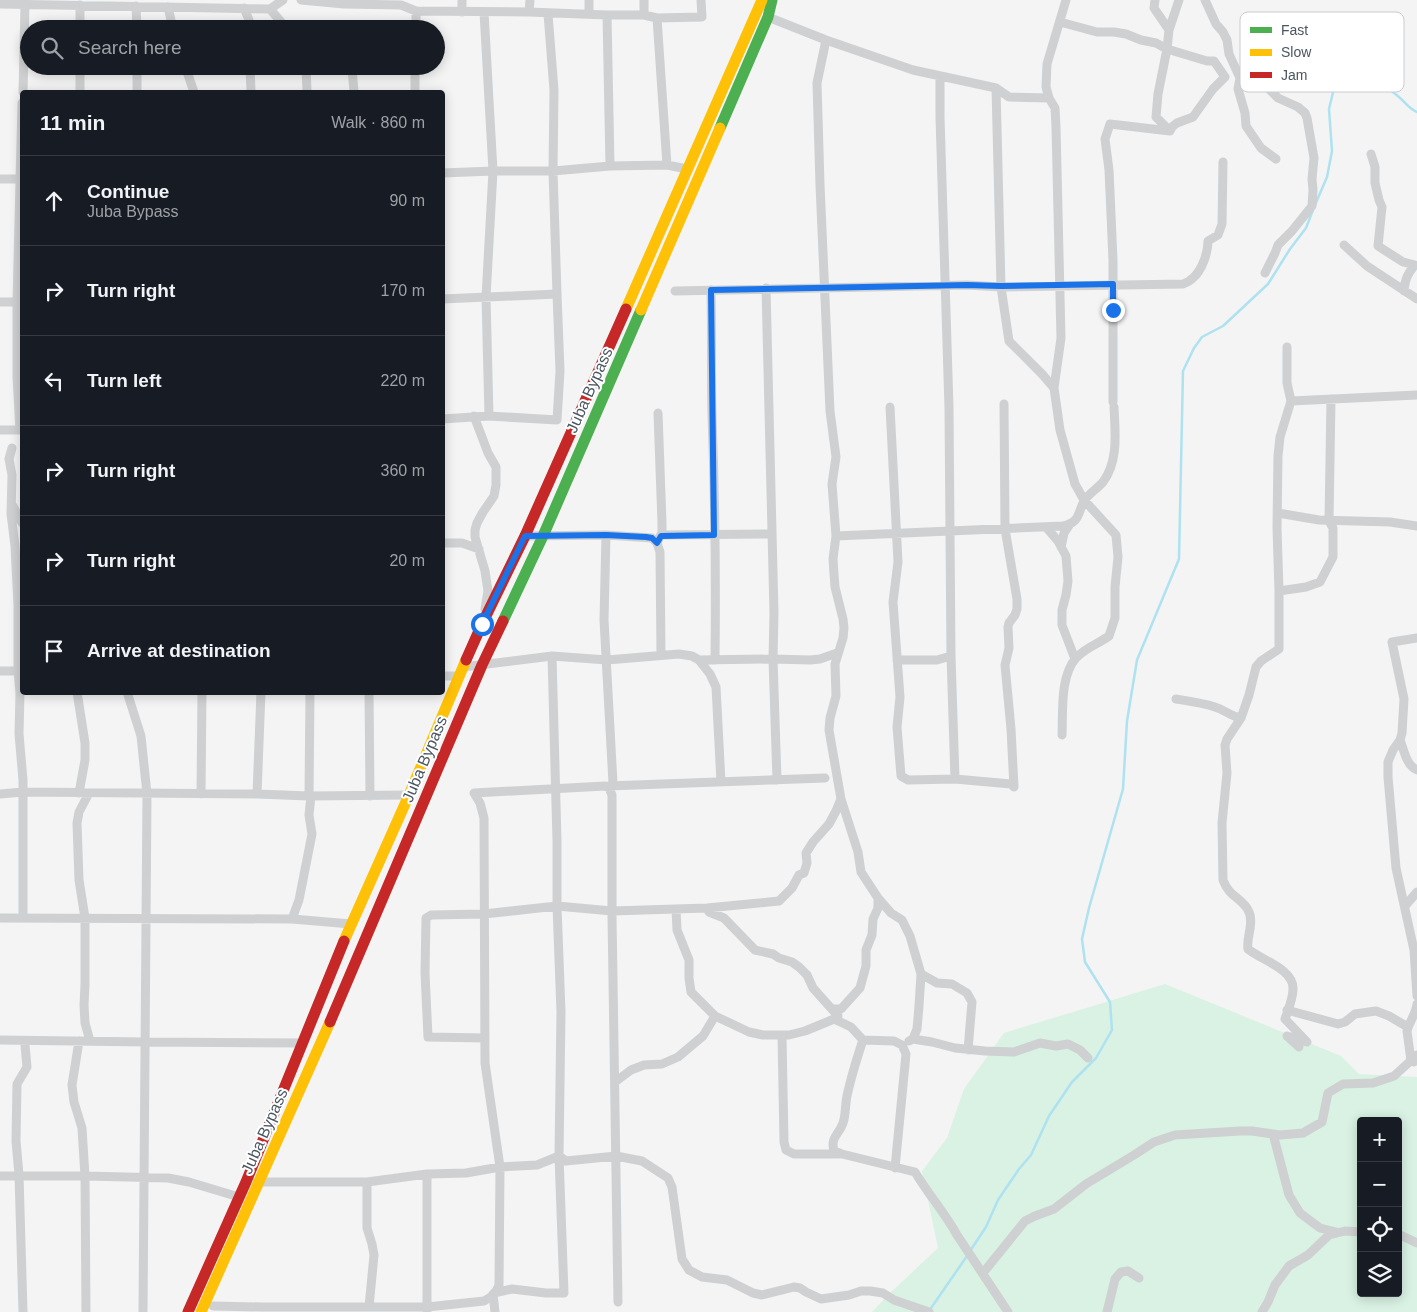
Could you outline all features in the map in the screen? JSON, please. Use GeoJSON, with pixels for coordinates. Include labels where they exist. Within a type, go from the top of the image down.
{"type":"FeatureCollection","features":[{"type":"Feature","properties":{"kind":"main road","name":"Juba Bypass"},"geometry":{"type":"LineString","coordinates":[[202,1312],[313,1062],[482,665],[543,536],[768,17],[772,0]]}},
{"type":"Feature","properties":{"kind":"main road","name":"Juba Bypass"},"geometry":{"type":"LineString","coordinates":[[188,1312],[246,1182],[350,924],[409,795],[482,624],[525,536],[632,296],[760,3]]}},
{"type":"Feature","properties":{"kind":"street"},"geometry":{"type":"LineString","coordinates":[[0,4],[11,2],[25,5],[63,2],[80,5],[118,3],[136,6],[168,7],[231,4],[244,8],[270,9],[283,0]]}},
{"type":"Feature","properties":{"kind":"street"},"geometry":{"type":"LineString","coordinates":[[301,0],[400,3],[416,11],[529,12],[607,16],[644,15],[657,18],[702,17],[701,0]]}},
{"type":"Feature","properties":{"kind":"street"},"geometry":{"type":"LineString","coordinates":[[462,0],[462,12]]}},
{"type":"Feature","properties":{"kind":"street"},"geometry":{"type":"LineString","coordinates":[[529,12],[530,0]]}},
{"type":"Feature","properties":{"kind":"street"},"geometry":{"type":"LineString","coordinates":[[589,0],[589,14]]}},
{"type":"Feature","properties":{"kind":"street"},"geometry":{"type":"LineString","coordinates":[[644,0],[644,15]]}},
{"type":"Feature","properties":{"kind":"street"},"geometry":{"type":"LineString","coordinates":[[1062,734],[1064,683],[1069,669],[1075,659],[1089,647],[1109,636],[1115,618],[1115,587],[1118,557],[1116,535],[1084,500],[1075,484],[1060,430],[1054,388],[1061,338],[1056,127],[1055,108],[1049,98],[1046,86],[1047,64],[1066,0]]}},
{"type":"Feature","properties":{"kind":"street"},"geometry":{"type":"LineString","coordinates":[[1155,0],[1154,8],[1169,30]]}},
{"type":"Feature","properties":{"kind":"street"},"geometry":{"type":"LineString","coordinates":[[1170,131],[1156,117],[1169,30],[1179,0]]}},
{"type":"Feature","properties":{"kind":"street"},"geometry":{"type":"LineString","coordinates":[[1205,0],[1216,24],[1227,40],[1229,54],[1240,78],[1238,89],[1245,113],[1246,126],[1261,148],[1276,159]]}},
{"type":"Feature","properties":{"kind":"street"},"geometry":{"type":"LineString","coordinates":[[25,5],[25,20]]}},
{"type":"Feature","properties":{"kind":"street"},"geometry":{"type":"LineString","coordinates":[[80,5],[80,20]]}},
{"type":"Feature","properties":{"kind":"street"},"geometry":{"type":"LineString","coordinates":[[136,6],[137,20]]}},
{"type":"Feature","properties":{"kind":"street"},"geometry":{"type":"LineString","coordinates":[[168,7],[171,20]]}},
{"type":"Feature","properties":{"kind":"street"},"geometry":{"type":"LineString","coordinates":[[244,8],[249,20]]}},
{"type":"Feature","properties":{"kind":"street"},"geometry":{"type":"LineString","coordinates":[[270,9],[280,20]]}},
{"type":"Feature","properties":{"kind":"street"},"geometry":{"type":"LineString","coordinates":[[416,11],[416,20]]}},
{"type":"Feature","properties":{"kind":"street"},"geometry":{"type":"LineString","coordinates":[[484,12],[494,171],[486,297],[489,416]]}},
{"type":"Feature","properties":{"kind":"street"},"geometry":{"type":"LineString","coordinates":[[445,419],[489,416],[557,420],[560,371],[553,171],[554,90],[548,14]]}},
{"type":"Feature","properties":{"kind":"street"},"geometry":{"type":"LineString","coordinates":[[607,16],[610,166]]}},
{"type":"Feature","properties":{"kind":"street"},"geometry":{"type":"LineString","coordinates":[[768,17],[826,40],[913,70],[996,88],[1009,97],[1049,98]]}},
{"type":"Feature","properties":{"kind":"street"},"geometry":{"type":"LineString","coordinates":[[657,18],[667,165]]}},
{"type":"Feature","properties":{"kind":"street"},"geometry":{"type":"LineString","coordinates":[[1060,22],[1097,32],[1126,34],[1156,43],[1167,49],[1207,61],[1214,61],[1225,77],[1238,89]]}},
{"type":"Feature","properties":{"kind":"street"},"geometry":{"type":"LineString","coordinates":[[826,40],[817,83],[820,185],[830,411],[836,457],[832,484],[836,536],[833,559],[836,587],[844,620],[843,638],[835,664],[836,696],[829,726],[830,741],[841,799],[858,852],[862,872],[878,898],[891,913],[902,920],[910,936],[920,974],[918,1021],[913,1039]]}},
{"type":"Feature","properties":{"kind":"street"},"geometry":{"type":"LineString","coordinates":[[23,75],[23,90]]}},
{"type":"Feature","properties":{"kind":"street"},"geometry":{"type":"LineString","coordinates":[[80,75],[80,90]]}},
{"type":"Feature","properties":{"kind":"street"},"geometry":{"type":"LineString","coordinates":[[137,75],[137,90]]}},
{"type":"Feature","properties":{"kind":"street"},"geometry":{"type":"LineString","coordinates":[[188,75],[193,90]]}},
{"type":"Feature","properties":{"kind":"street"},"geometry":{"type":"LineString","coordinates":[[250,75],[251,90]]}},
{"type":"Feature","properties":{"kind":"street"},"geometry":{"type":"LineString","coordinates":[[306,75],[307,90]]}},
{"type":"Feature","properties":{"kind":"street"},"geometry":{"type":"LineString","coordinates":[[353,75],[354,90]]}},
{"type":"Feature","properties":{"kind":"street"},"geometry":{"type":"LineString","coordinates":[[415,75],[415,90]]}},
{"type":"Feature","properties":{"kind":"street"},"geometry":{"type":"LineString","coordinates":[[940,76],[949,408],[951,656],[955,779]]}},
{"type":"Feature","properties":{"kind":"street"},"geometry":{"type":"LineString","coordinates":[[1170,131],[1177,123],[1193,117],[1213,89],[1225,77]]}},
{"type":"Feature","properties":{"kind":"street"},"geometry":{"type":"LineString","coordinates":[[996,88],[1001,286],[1009,341],[1054,388]]}},
{"type":"Feature","properties":{"kind":"street"},"geometry":{"type":"LineString","coordinates":[[1265,273],[1278,245],[1312,206],[1313,190],[1314,158],[1305,113],[1298,107],[1278,98],[1272,92]]}},
{"type":"Feature","properties":{"kind":"street"},"geometry":{"type":"LineString","coordinates":[[836,536],[1063,526],[1074,522],[1078,518],[1084,500],[1103,482],[1114,456],[1113,284],[1105,139],[1110,124],[1170,131]]}},
{"type":"Feature","properties":{"kind":"street"},"geometry":{"type":"LineString","coordinates":[[1371,154],[1375,167],[1375,183],[1382,207],[1378,246],[1404,262],[1415,265],[1408,273],[1404,282],[1404,291]]}},
{"type":"Feature","properties":{"kind":"street"},"geometry":{"type":"LineString","coordinates":[[675,291],[945,285],[1183,284],[1192,280],[1198,273],[1208,250],[1208,241],[1218,235],[1222,224],[1223,162]]}},
{"type":"Feature","properties":{"kind":"street"},"geometry":{"type":"LineString","coordinates":[[445,173],[553,171],[610,166],[667,165],[687,169]]}},
{"type":"Feature","properties":{"kind":"street"},"geometry":{"type":"LineString","coordinates":[[0,179],[20,179]]}},
{"type":"Feature","properties":{"kind":"street"},"geometry":{"type":"LineString","coordinates":[[1344,245],[1367,266],[1417,299]]}},
{"type":"Feature","properties":{"kind":"street"},"geometry":{"type":"LineString","coordinates":[[766,288],[777,780]]}},
{"type":"Feature","properties":{"kind":"street"},"geometry":{"type":"LineString","coordinates":[[711,290],[716,602],[715,660]]}},
{"type":"Feature","properties":{"kind":"street"},"geometry":{"type":"LineString","coordinates":[[445,299],[557,294]]}},
{"type":"Feature","properties":{"kind":"street"},"geometry":{"type":"LineString","coordinates":[[0,302],[20,302],[17,377],[20,417]]}},
{"type":"Feature","properties":{"kind":"street"},"geometry":{"type":"LineString","coordinates":[[1287,347],[1287,383],[1291,401],[1279,445],[1279,649],[1261,661],[1256,667],[1241,718],[1225,745],[1227,773],[1222,823],[1223,880],[1226,888],[1248,909],[1251,923],[1247,944],[1248,949],[1286,972],[1292,979],[1294,987],[1285,1019],[1307,1042],[1287,1036],[1299,1047]]}},
{"type":"Feature","properties":{"kind":"street"},"geometry":{"type":"LineString","coordinates":[[1291,401],[1417,395]]}},
{"type":"Feature","properties":{"kind":"street"},"geometry":{"type":"LineString","coordinates":[[1279,590],[1306,587],[1320,582],[1333,557],[1332,528],[1329,521],[1331,399]]}},
{"type":"Feature","properties":{"kind":"street"},"geometry":{"type":"LineString","coordinates":[[890,407],[898,562],[893,602],[900,697],[897,727],[902,776],[908,780],[955,779],[1011,784],[1014,787],[1005,665],[1009,648],[1008,627],[1017,609],[1017,599],[1005,529],[1004,404]]}},
{"type":"Feature","properties":{"kind":"street"},"geometry":{"type":"LineString","coordinates":[[658,413],[662,523],[659,539],[661,655]]}},
{"type":"Feature","properties":{"kind":"street"},"geometry":{"type":"LineString","coordinates":[[474,416],[488,453],[496,467],[494,496],[483,512],[475,530],[488,591],[482,624]]}},
{"type":"Feature","properties":{"kind":"street"},"geometry":{"type":"LineString","coordinates":[[0,430],[20,430]]}},
{"type":"Feature","properties":{"kind":"street"},"geometry":{"type":"LineString","coordinates":[[12,448],[10,459],[12,475],[11,503],[18,605],[19,734],[23,792],[23,918]]}},
{"type":"Feature","properties":{"kind":"street"},"geometry":{"type":"LineString","coordinates":[[11,503],[20,520]]}},
{"type":"Feature","properties":{"kind":"street"},"geometry":{"type":"LineString","coordinates":[[1278,514],[1329,521],[1390,522],[1417,526]]}},
{"type":"Feature","properties":{"kind":"street"},"geometry":{"type":"LineString","coordinates":[[1061,547],[1064,533],[1070,524]]}},
{"type":"Feature","properties":{"kind":"street"},"geometry":{"type":"LineString","coordinates":[[1046,527],[1058,541],[1066,556],[1068,581],[1062,610],[1062,625],[1075,659]]}},
{"type":"Feature","properties":{"kind":"street"},"geometry":{"type":"LineString","coordinates":[[525,536],[606,535],[659,539],[714,535],[772,534]]}},
{"type":"Feature","properties":{"kind":"street"},"geometry":{"type":"LineString","coordinates":[[606,535],[604,620],[607,660],[609,788],[612,796],[618,1302]]}},
{"type":"Feature","properties":{"kind":"street"},"geometry":{"type":"LineString","coordinates":[[445,543],[462,543],[479,548]]}},
{"type":"Feature","properties":{"kind":"street"},"geometry":{"type":"LineString","coordinates":[[1417,638],[1392,642],[1404,699],[1402,733],[1400,740],[1392,750],[1388,762],[1396,868],[1414,950],[1417,996]]}},
{"type":"Feature","properties":{"kind":"street"},"geometry":{"type":"LineString","coordinates":[[699,660],[820,659],[837,654]]}},
{"type":"Feature","properties":{"kind":"street"},"geometry":{"type":"LineString","coordinates":[[445,675],[482,665],[552,656],[607,660],[661,655],[692,656],[699,660],[710,674],[716,688],[721,782]]}},
{"type":"Feature","properties":{"kind":"street"},"geometry":{"type":"LineString","coordinates":[[484,1301],[493,1294],[512,1289],[564,1293],[558,1156],[561,1012],[552,656]]}},
{"type":"Feature","properties":{"kind":"street"},"geometry":{"type":"LineString","coordinates":[[897,660],[937,660],[951,656]]}},
{"type":"Feature","properties":{"kind":"street"},"geometry":{"type":"LineString","coordinates":[[0,671],[20,671]]}},
{"type":"Feature","properties":{"kind":"street"},"geometry":{"type":"LineString","coordinates":[[78,695],[85,751],[80,793]]}},
{"type":"Feature","properties":{"kind":"street"},"geometry":{"type":"LineString","coordinates":[[128,695],[141,736],[147,794],[143,1312]]}},
{"type":"Feature","properties":{"kind":"street"},"geometry":{"type":"LineString","coordinates":[[201,794],[202,695]]}},
{"type":"Feature","properties":{"kind":"street"},"geometry":{"type":"LineString","coordinates":[[256,794],[260,695]]}},
{"type":"Feature","properties":{"kind":"street"},"geometry":{"type":"LineString","coordinates":[[292,919],[312,834],[309,815],[310,695]]}},
{"type":"Feature","properties":{"kind":"street"},"geometry":{"type":"LineString","coordinates":[[369,695],[370,796]]}},
{"type":"Feature","properties":{"kind":"street"},"geometry":{"type":"LineString","coordinates":[[1176,699],[1215,707],[1232,716],[1241,718]]}},
{"type":"Feature","properties":{"kind":"street"},"geometry":{"type":"LineString","coordinates":[[1400,740],[1407,760],[1417,770]]}},
{"type":"Feature","properties":{"kind":"street"},"geometry":{"type":"LineString","coordinates":[[213,1306],[262,1310],[369,1307],[427,1310],[484,1301],[492,1298],[500,1285],[500,1167],[485,1063],[484,818],[480,803],[474,793],[609,785],[825,778]]}},
{"type":"Feature","properties":{"kind":"street"},"geometry":{"type":"LineString","coordinates":[[0,794],[23,792],[310,796],[409,795]]}},
{"type":"Feature","properties":{"kind":"street"},"geometry":{"type":"LineString","coordinates":[[89,793],[79,812],[77,823],[79,880],[85,918],[85,1023],[90,1041]]}},
{"type":"Feature","properties":{"kind":"street"},"geometry":{"type":"LineString","coordinates":[[485,1038],[428,1037],[425,973],[426,918],[431,915],[484,914],[557,906],[612,911],[707,908],[779,901],[792,888],[799,875],[804,873],[807,863],[806,853],[836,812],[841,799]]}},
{"type":"Feature","properties":{"kind":"street"},"geometry":{"type":"LineString","coordinates":[[1404,906],[1417,892]]}},
{"type":"Feature","properties":{"kind":"street"},"geometry":{"type":"LineString","coordinates":[[832,1009],[841,1008],[860,988],[866,966],[866,950],[872,935],[873,918],[878,908],[878,898]]}},
{"type":"Feature","properties":{"kind":"street"},"geometry":{"type":"LineString","coordinates":[[676,909],[677,930],[689,960],[691,992],[715,1016],[756,1034],[782,1036],[805,1031],[838,1016],[813,988],[807,975],[799,967],[773,954],[755,950],[729,922],[709,912],[707,908]]}},
{"type":"Feature","properties":{"kind":"street"},"geometry":{"type":"LineString","coordinates":[[0,918],[292,919],[350,924]]}},
{"type":"Feature","properties":{"kind":"street"},"geometry":{"type":"LineString","coordinates":[[920,974],[937,984],[952,984],[967,993],[972,1002],[968,1050]]}},
{"type":"Feature","properties":{"kind":"street"},"geometry":{"type":"LineString","coordinates":[[983,1273],[1025,1222],[1054,1209],[1086,1184],[1154,1142],[1175,1135],[1246,1131],[1280,1135],[1303,1133],[1322,1122],[1328,1093],[1342,1084],[1374,1083],[1394,1076],[1415,1060],[1408,1027],[1417,1004]]}},
{"type":"Feature","properties":{"kind":"street"},"geometry":{"type":"LineString","coordinates":[[1288,1010],[1338,1024],[1345,1022],[1355,1014],[1376,1012],[1390,1016],[1408,1027]]}},
{"type":"Feature","properties":{"kind":"street"},"geometry":{"type":"LineString","coordinates":[[615,1082],[631,1070],[644,1065],[662,1064],[678,1057],[704,1036],[715,1016]]}},
{"type":"Feature","properties":{"kind":"street"},"geometry":{"type":"LineString","coordinates":[[834,1019],[851,1027],[863,1040],[894,1040],[902,1045],[906,1054],[895,1168]]}},
{"type":"Feature","properties":{"kind":"street"},"geometry":{"type":"LineString","coordinates":[[782,1036],[784,1142],[786,1150],[794,1154],[842,1154]]}},
{"type":"Feature","properties":{"kind":"street"},"geometry":{"type":"LineString","coordinates":[[902,1045],[913,1039],[968,1050],[1014,1052],[1040,1043],[1056,1046],[1068,1044],[1080,1050],[1088,1058]]}},
{"type":"Feature","properties":{"kind":"street"},"geometry":{"type":"LineString","coordinates":[[0,1040],[302,1043]]}},
{"type":"Feature","properties":{"kind":"street"},"geometry":{"type":"LineString","coordinates":[[863,1040],[847,1098],[846,1114],[840,1130],[833,1139],[834,1151],[916,1172],[925,1189],[950,1222],[1008,1312]]}},
{"type":"Feature","properties":{"kind":"street"},"geometry":{"type":"LineString","coordinates":[[79,1041],[72,1094],[82,1128],[85,1176],[86,1312]]}},
{"type":"Feature","properties":{"kind":"street"},"geometry":{"type":"LineString","coordinates":[[23,1312],[19,1175],[16,1141],[17,1084],[27,1067],[25,1045]]}},
{"type":"Feature","properties":{"kind":"street"},"geometry":{"type":"LineString","coordinates":[[1273,1134],[1289,1195],[1300,1213],[1320,1228],[1339,1233]]}},
{"type":"Feature","properties":{"kind":"street"},"geometry":{"type":"LineString","coordinates":[[558,1156],[566,1161],[616,1156],[642,1161],[668,1178],[672,1187],[682,1259],[689,1270],[702,1277],[727,1280],[753,1293],[762,1295],[794,1287],[800,1288],[821,1299],[849,1295],[861,1290],[870,1290],[883,1293],[894,1300],[929,1312]]}},
{"type":"Feature","properties":{"kind":"street"},"geometry":{"type":"LineString","coordinates":[[246,1182],[367,1182],[427,1174],[466,1173],[500,1167],[537,1164],[558,1156]]}},
{"type":"Feature","properties":{"kind":"street"},"geometry":{"type":"LineString","coordinates":[[427,1174],[427,1310]]}},
{"type":"Feature","properties":{"kind":"street"},"geometry":{"type":"LineString","coordinates":[[0,1176],[178,1179],[239,1197]]}},
{"type":"Feature","properties":{"kind":"street"},"geometry":{"type":"LineString","coordinates":[[367,1182],[366,1228],[374,1255],[369,1307]]}},
{"type":"Feature","properties":{"kind":"street"},"geometry":{"type":"LineString","coordinates":[[1262,1312],[1275,1285],[1289,1266],[1308,1255],[1329,1235],[1344,1231],[1357,1232]]}},
{"type":"Feature","properties":{"kind":"street"},"geometry":{"type":"LineString","coordinates":[[1402,1236],[1417,1243]]}},
{"type":"Feature","properties":{"kind":"street"},"geometry":{"type":"LineString","coordinates":[[1107,1312],[1115,1279],[1121,1272],[1128,1272],[1139,1278]]}},
{"type":"Feature","properties":{"kind":"street"},"geometry":{"type":"LineString","coordinates":[[493,1294],[496,1312]]}},
{"type":"Feature","properties":{"kind":"green space"},"geometry":{"type":"Polygon","coordinates":[[[1165,984],[1341,1056],[1359,1074],[1417,1077],[1417,1312],[872,1312],[938,1248],[922,1171],[947,1138],[964,1089],[1004,1033],[1165,984]]]}},
{"type":"Feature","properties":{"kind":"waterway"},"geometry":{"type":"LineString","coordinates":[[1315,205],[1327,177],[1332,151],[1329,109],[1333,92]]}},
{"type":"Feature","properties":{"kind":"waterway"},"geometry":{"type":"LineString","coordinates":[[1392,92],[1417,112]]}},
{"type":"Feature","properties":{"kind":"waterway"},"geometry":{"type":"LineString","coordinates":[[970,1251],[986,1227],[998,1200],[1031,1155],[1049,1116],[1072,1082],[1096,1058],[1112,1030],[1110,1002],[1085,962],[1082,939],[1123,789],[1127,721],[1137,660],[1179,559],[1183,371],[1194,348],[1202,337],[1223,326],[1268,284],[1306,228],[1313,210]]}},
{"type":"Feature","properties":{"kind":"waterway"},"geometry":{"type":"LineString","coordinates":[[929,1311],[967,1256]]}},
{"type":"Feature","properties":{"kind":"traffic: fast"},"geometry":{"type":"LineString","coordinates":[[720,128],[768,17],[772,0]]}},
{"type":"Feature","properties":{"kind":"traffic: fast"},"geometry":{"type":"LineString","coordinates":[[503,621],[543,536],[641,310]]}},
{"type":"Feature","properties":{"kind":"traffic: slow"},"geometry":{"type":"LineString","coordinates":[[626,309],[762,0]]}},
{"type":"Feature","properties":{"kind":"traffic: slow"},"geometry":{"type":"LineString","coordinates":[[641,310],[720,128]]}},
{"type":"Feature","properties":{"kind":"traffic: slow"},"geometry":{"type":"LineString","coordinates":[[344,941],[466,660]]}},
{"type":"Feature","properties":{"kind":"traffic: slow"},"geometry":{"type":"LineString","coordinates":[[201,1312],[330,1022]]}},
{"type":"Feature","properties":{"kind":"traffic: jam"},"geometry":{"type":"LineString","coordinates":[[466,660],[525,536],[626,309]]}},
{"type":"Feature","properties":{"kind":"traffic: jam"},"geometry":{"type":"LineString","coordinates":[[330,1022],[482,665],[503,621]]}},
{"type":"Feature","properties":{"kind":"traffic: jam"},"geometry":{"type":"LineString","coordinates":[[188,1312],[246,1182],[344,941]]}},
{"type":"Feature","properties":{"kind":"route"},"geometry":{"type":"LineString","coordinates":[[482,624],[525,536],[606,535],[646,537],[652,538],[657,543],[661,536],[714,535],[711,290],[1113,284],[1113,310]]}}]}
